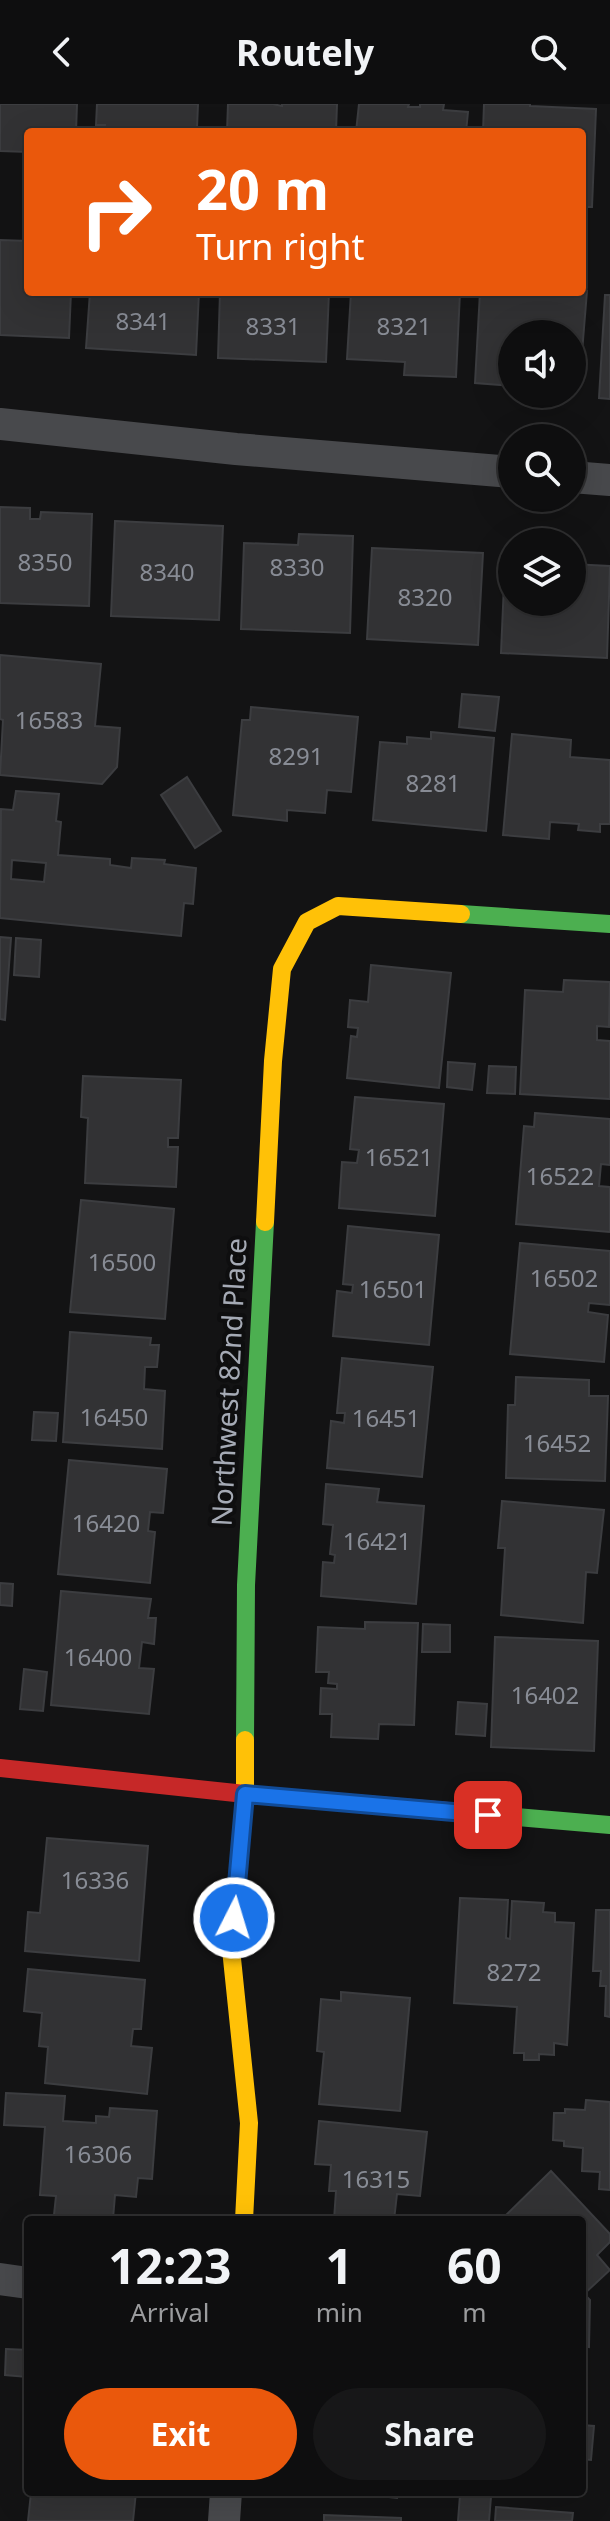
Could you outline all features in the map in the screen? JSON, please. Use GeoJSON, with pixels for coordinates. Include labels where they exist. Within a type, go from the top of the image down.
{"type":"FeatureCollection","features":[{"type":"Feature","properties":{"kind":"street"},"geometry":{"type":"LineString","coordinates":[[0,424],[236,449],[498,471]]}},
{"type":"Feature","properties":{"kind":"street"},"geometry":{"type":"LineString","coordinates":[[586,478],[610,480]]}},
{"type":"Feature","properties":{"kind":"street","name":"Northwest 82nd Place"},"geometry":{"type":"LineString","coordinates":[[244,2216],[249,2123],[231,1949],[245,1794],[246,1585],[273,1061],[282,969],[307,922],[338,906],[610,924]]}},
{"type":"Feature","properties":{"kind":"street"},"geometry":{"type":"LineString","coordinates":[[0,1768],[245,1794],[610,1825]]}},
{"type":"Feature","properties":{"kind":"street"},"geometry":{"type":"LineString","coordinates":[[0,2279],[24,2282]]}},
{"type":"Feature","properties":{"kind":"street"},"geometry":{"type":"LineString","coordinates":[[224,2521],[226,2496]]}},
{"type":"Feature","properties":{"kind":"building"},"geometry":{"type":"Polygon","coordinates":[[[0,104],[77,104],[76,128],[24,128],[24,152],[0,151],[0,104]]]}},
{"type":"Feature","properties":{"kind":"building"},"geometry":{"type":"Polygon","coordinates":[[[97,104],[198,104],[197,128],[105,128],[105,125],[96,125],[97,104]]]}},
{"type":"Feature","properties":{"kind":"building"},"geometry":{"type":"Polygon","coordinates":[[[228,104],[337,104],[336,128],[227,128],[228,104]]]}},
{"type":"Feature","properties":{"kind":"building"},"geometry":{"type":"Polygon","coordinates":[[[359,104],[409,104],[408,107],[420,107],[420,104],[444,104],[443,110],[468,112],[466,128],[356,128],[359,104]]]}},
{"type":"Feature","properties":{"kind":"building"},"geometry":{"type":"Polygon","coordinates":[[[484,104],[596,109],[592,207],[586,207],[586,128],[483,128],[484,104]]]}},
{"type":"Feature","properties":{"kind":"building"},"geometry":{"type":"Polygon","coordinates":[[[0,240],[24,241],[24,296],[71,296],[69,338],[0,335],[0,240]]]}},
{"type":"Feature","properties":{"kind":"building"},"geometry":{"type":"Polygon","coordinates":[[[587,291],[585,320],[498,320],[498,385],[475,383],[480,296],[586,296],[587,291]]]}},
{"type":"Feature","properties":{"kind":"building"},"geometry":{"type":"Polygon","coordinates":[[[605,295],[610,295],[610,399],[599,398],[605,295]]]}},
{"type":"Feature","properties":{"kind":"building"},"geometry":{"type":"Polygon","coordinates":[[[90,296],[199,296],[196,355],[86,348],[90,296]]]}},
{"type":"Feature","properties":{"kind":"building"},"geometry":{"type":"Polygon","coordinates":[[[220,296],[329,296],[326,362],[218,358],[220,296]]]}},
{"type":"Feature","properties":{"kind":"building"},"geometry":{"type":"Polygon","coordinates":[[[351,296],[460,296],[456,377],[404,375],[405,362],[347,359],[351,296]]]}},
{"type":"Feature","properties":{"kind":"building"},"geometry":{"type":"Polygon","coordinates":[[[0,507],[30,508],[30,519],[40,519],[41,512],[92,514],[89,606],[0,603],[0,507]]]}},
{"type":"Feature","properties":{"kind":"building"},"geometry":{"type":"Polygon","coordinates":[[[115,521],[223,526],[219,620],[111,616],[115,521]]]}},
{"type":"Feature","properties":{"kind":"building"},"geometry":{"type":"Polygon","coordinates":[[[299,534],[353,536],[350,633],[241,629],[244,543],[298,545],[299,534]]]}},
{"type":"Feature","properties":{"kind":"building"},"geometry":{"type":"Polygon","coordinates":[[[372,548],[483,553],[478,645],[367,639],[372,548]]]}},
{"type":"Feature","properties":{"kind":"building"},"geometry":{"type":"Polygon","coordinates":[[[586,565],[610,566],[607,658],[501,653],[503,616],[586,616],[586,565]]]}},
{"type":"Feature","properties":{"kind":"building"},"geometry":{"type":"Polygon","coordinates":[[[0,655],[101,664],[95,726],[120,728],[117,767],[102,784],[0,775],[3,720],[0,719],[0,655]]]}},
{"type":"Feature","properties":{"kind":"building"},"geometry":{"type":"Polygon","coordinates":[[[462,694],[499,697],[495,731],[459,727],[462,694]]]}},
{"type":"Feature","properties":{"kind":"building"},"geometry":{"type":"Polygon","coordinates":[[[251,707],[358,717],[351,792],[327,790],[325,813],[287,810],[287,821],[233,815],[242,720],[250,720],[251,707]]]}},
{"type":"Feature","properties":{"kind":"building"},"geometry":{"type":"Polygon","coordinates":[[[431,732],[494,738],[486,831],[373,820],[380,742],[407,744],[407,737],[431,739],[431,732]]]}},
{"type":"Feature","properties":{"kind":"building"},"geometry":{"type":"Polygon","coordinates":[[[512,734],[571,740],[570,757],[610,760],[610,824],[600,824],[600,832],[578,830],[579,824],[550,822],[549,839],[503,835],[512,734]]]}},
{"type":"Feature","properties":{"kind":"building"},"geometry":{"type":"Polygon","coordinates":[[[187,777],[221,831],[195,848],[161,795],[187,777]]]}},
{"type":"Feature","properties":{"kind":"building"},"geometry":{"type":"Polygon","coordinates":[[[16,791],[59,794],[56,821],[61,822],[58,855],[110,859],[110,865],[131,868],[132,858],[165,860],[164,864],[196,868],[193,904],[184,903],[181,936],[0,918],[1,809],[13,810],[16,791]],[[12,860],[11,879],[44,882],[46,863],[12,860]]]}},
{"type":"Feature","properties":{"kind":"building"},"geometry":{"type":"Polygon","coordinates":[[[0,937],[11,938],[5,1020],[0,1019],[0,937]]]}},
{"type":"Feature","properties":{"kind":"building"},"geometry":{"type":"Polygon","coordinates":[[[16,938],[41,940],[39,977],[14,975],[16,938]]]}},
{"type":"Feature","properties":{"kind":"building"},"geometry":{"type":"Polygon","coordinates":[[[371,965],[451,973],[439,1088],[347,1078],[351,1036],[357,1037],[358,1028],[348,1027],[350,1000],[368,1002],[371,965]]]}},
{"type":"Feature","properties":{"kind":"building"},"geometry":{"type":"Polygon","coordinates":[[[564,980],[610,982],[609,1027],[597,1026],[597,1040],[610,1041],[610,1099],[520,1094],[525,990],[563,992],[564,980]]]}},
{"type":"Feature","properties":{"kind":"building"},"geometry":{"type":"Polygon","coordinates":[[[448,1062],[475,1064],[472,1090],[447,1087],[448,1062]]]}},
{"type":"Feature","properties":{"kind":"building"},"geometry":{"type":"Polygon","coordinates":[[[489,1066],[516,1067],[515,1094],[487,1093],[489,1066]]]}},
{"type":"Feature","properties":{"kind":"building"},"geometry":{"type":"Polygon","coordinates":[[[83,1076],[181,1080],[178,1138],[168,1138],[168,1147],[178,1147],[176,1187],[85,1183],[88,1118],[81,1117],[83,1076]]]}},
{"type":"Feature","properties":{"kind":"building"},"geometry":{"type":"Polygon","coordinates":[[[355,1097],[444,1104],[435,1216],[339,1208],[342,1162],[357,1163],[359,1150],[350,1149],[355,1097]]]}},
{"type":"Feature","properties":{"kind":"building"},"geometry":{"type":"Polygon","coordinates":[[[535,1113],[610,1119],[610,1165],[601,1164],[599,1186],[610,1187],[610,1232],[516,1224],[524,1126],[534,1127],[535,1113]]]}},
{"type":"Feature","properties":{"kind":"building"},"geometry":{"type":"Polygon","coordinates":[[[81,1200],[174,1209],[165,1319],[70,1312],[81,1200]]]}},
{"type":"Feature","properties":{"kind":"building"},"geometry":{"type":"Polygon","coordinates":[[[348,1226],[439,1235],[429,1345],[333,1336],[337,1291],[352,1293],[353,1285],[343,1284],[348,1226]]]}},
{"type":"Feature","properties":{"kind":"building"},"geometry":{"type":"Polygon","coordinates":[[[520,1243],[610,1251],[610,1305],[589,1303],[588,1312],[608,1315],[604,1362],[510,1354],[520,1243]]]}},
{"type":"Feature","properties":{"kind":"building"},"geometry":{"type":"Polygon","coordinates":[[[70,1332],[151,1338],[150,1345],[159,1345],[157,1367],[145,1367],[144,1389],[165,1391],[162,1449],[63,1442],[70,1332]]]}},
{"type":"Feature","properties":{"kind":"building"},"geometry":{"type":"Polygon","coordinates":[[[342,1358],[433,1367],[422,1477],[327,1468],[331,1421],[344,1423],[345,1413],[337,1413],[342,1358]]]}},
{"type":"Feature","properties":{"kind":"building"},"geometry":{"type":"Polygon","coordinates":[[[516,1377],[589,1380],[589,1396],[608,1396],[605,1481],[506,1478],[508,1405],[515,1405],[516,1377]]]}},
{"type":"Feature","properties":{"kind":"building"},"geometry":{"type":"Polygon","coordinates":[[[34,1412],[58,1413],[56,1441],[32,1440],[34,1412]]]}},
{"type":"Feature","properties":{"kind":"building"},"geometry":{"type":"Polygon","coordinates":[[[69,1460],[167,1469],[163,1513],[150,1512],[148,1531],[155,1532],[150,1583],[58,1574],[69,1460]]]}},
{"type":"Feature","properties":{"kind":"building"},"geometry":{"type":"Polygon","coordinates":[[[326,1484],[379,1489],[377,1502],[424,1506],[416,1604],[321,1596],[323,1562],[334,1563],[335,1555],[330,1554],[333,1525],[323,1524],[326,1484]]]}},
{"type":"Feature","properties":{"kind":"building"},"geometry":{"type":"Polygon","coordinates":[[[502,1501],[604,1510],[597,1573],[586,1572],[583,1623],[501,1615],[505,1548],[498,1548],[502,1501]]]}},
{"type":"Feature","properties":{"kind":"building"},"geometry":{"type":"Polygon","coordinates":[[[0,1583],[13,1584],[12,1606],[0,1605],[0,1583]]]}},
{"type":"Feature","properties":{"kind":"building"},"geometry":{"type":"Polygon","coordinates":[[[61,1591],[151,1599],[148,1618],[156,1618],[154,1644],[142,1642],[139,1668],[154,1669],[149,1714],[51,1705],[61,1591]]]}},
{"type":"Feature","properties":{"kind":"building"},"geometry":{"type":"Polygon","coordinates":[[[365,1622],[418,1623],[414,1725],[379,1724],[378,1739],[331,1737],[332,1714],[320,1714],[321,1688],[337,1689],[337,1684],[328,1683],[329,1672],[316,1672],[318,1627],[365,1629],[365,1622]]]}},
{"type":"Feature","properties":{"kind":"building"},"geometry":{"type":"Polygon","coordinates":[[[423,1624],[450,1625],[450,1652],[422,1652],[423,1624]]]}},
{"type":"Feature","properties":{"kind":"building"},"geometry":{"type":"Polygon","coordinates":[[[495,1637],[598,1641],[594,1751],[491,1747],[495,1637]]]}},
{"type":"Feature","properties":{"kind":"building"},"geometry":{"type":"Polygon","coordinates":[[[24,1669],[47,1672],[43,1711],[20,1709],[24,1669]]]}},
{"type":"Feature","properties":{"kind":"building"},"geometry":{"type":"Polygon","coordinates":[[[458,1702],[487,1704],[485,1736],[456,1734],[458,1702]]]}},
{"type":"Feature","properties":{"kind":"building"},"geometry":{"type":"Polygon","coordinates":[[[47,1838],[148,1846],[139,1961],[25,1951],[28,1912],[40,1913],[47,1838]]]}},
{"type":"Feature","properties":{"kind":"building"},"geometry":{"type":"Polygon","coordinates":[[[460,1898],[508,1900],[506,1938],[510,1939],[512,1901],[544,1903],[543,1912],[555,1913],[555,1922],[574,1923],[567,2045],[554,2043],[554,2055],[539,2054],[539,2060],[524,2060],[524,2053],[514,2053],[517,2007],[454,2003],[460,1898]]]}},
{"type":"Feature","properties":{"kind":"building"},"geometry":{"type":"Polygon","coordinates":[[[596,1910],[610,1910],[610,2017],[605,2016],[606,1986],[600,1986],[601,1971],[593,1971],[596,1910]]]}},
{"type":"Feature","properties":{"kind":"building"},"geometry":{"type":"Polygon","coordinates":[[[28,1969],[145,1980],[141,2029],[133,2029],[131,2046],[152,2048],[147,2094],[45,2083],[48,2047],[39,2046],[42,2013],[24,2011],[28,1969]]]}},
{"type":"Feature","properties":{"kind":"building"},"geometry":{"type":"Polygon","coordinates":[[[341,1992],[410,1998],[400,2111],[319,2104],[324,2052],[317,2051],[321,1999],[341,2001],[341,1992]]]}},
{"type":"Feature","properties":{"kind":"building"},"geometry":{"type":"Polygon","coordinates":[[[6,2093],[65,2096],[63,2121],[96,2123],[96,2116],[109,2117],[110,2108],[157,2111],[152,2179],[138,2178],[136,2197],[115,2195],[113,2216],[54,2215],[56,2196],[40,2195],[45,2127],[4,2125],[6,2093]]]}},
{"type":"Feature","properties":{"kind":"building"},"geometry":{"type":"Polygon","coordinates":[[[586,2100],[610,2102],[610,2190],[599,2189],[600,2172],[582,2171],[583,2148],[564,2146],[564,2141],[553,2140],[554,2113],[565,2113],[565,2109],[585,2110],[586,2100]]]}},
{"type":"Feature","properties":{"kind":"building"},"geometry":{"type":"Polygon","coordinates":[[[319,2121],[427,2132],[420,2196],[397,2194],[394,2216],[334,2216],[336,2191],[329,2191],[331,2165],[315,2164],[319,2121]]]}},
{"type":"Feature","properties":{"kind":"building"},"geometry":{"type":"Polygon","coordinates":[[[551,2171],[610,2234],[610,2242],[597,2255],[610,2270],[586,2292],[586,2216],[505,2216],[551,2171]]]}},
{"type":"Feature","properties":{"kind":"building"},"geometry":{"type":"Polygon","coordinates":[[[586,2296],[590,2300],[589,2347],[586,2347],[586,2296]]]}},
{"type":"Feature","properties":{"kind":"building"},"geometry":{"type":"Polygon","coordinates":[[[6,2349],[24,2350],[24,2377],[5,2375],[6,2349]]]}},
{"type":"Feature","properties":{"kind":"building"},"geometry":{"type":"Polygon","coordinates":[[[586,2425],[594,2426],[591,2460],[586,2459],[586,2425]]]}},
{"type":"Feature","properties":{"kind":"building"},"geometry":{"type":"Polygon","coordinates":[[[31,2496],[136,2496],[133,2521],[28,2521],[31,2496]]]}},
{"type":"Feature","properties":{"kind":"building"},"geometry":{"type":"Polygon","coordinates":[[[460,2496],[491,2497],[489,2521],[458,2521],[460,2496]]]}},
{"type":"Feature","properties":{"kind":"building"},"geometry":{"type":"Polygon","coordinates":[[[496,2507],[573,2513],[572,2521],[495,2521],[496,2507]]]}},
{"type":"Feature","properties":{"kind":"building"},"geometry":{"type":"Polygon","coordinates":[[[324,2515],[401,2518],[401,2521],[324,2521],[324,2515]]]}},
{"type":"Feature","properties":{"kind":"traffic: fast"},"geometry":{"type":"LineString","coordinates":[[461,914],[610,924]]}},
{"type":"Feature","properties":{"kind":"traffic: fast"},"geometry":{"type":"LineString","coordinates":[[245,1740],[246,1585],[265,1222]]}},
{"type":"Feature","properties":{"kind":"traffic: fast"},"geometry":{"type":"LineString","coordinates":[[448,1811],[610,1825]]}},
{"type":"Feature","properties":{"kind":"traffic: slow"},"geometry":{"type":"LineString","coordinates":[[265,1222],[273,1061],[282,969],[307,922],[338,906],[461,914]]}},
{"type":"Feature","properties":{"kind":"traffic: slow"},"geometry":{"type":"LineString","coordinates":[[244,2216],[249,2123],[231,1949],[245,1794],[245,1740]]}},
{"type":"Feature","properties":{"kind":"traffic: jam"},"geometry":{"type":"LineString","coordinates":[[0,1768],[245,1794],[448,1811]]}},
{"type":"Feature","properties":{"kind":"route"},"geometry":{"type":"LineString","coordinates":[[234,1918],[245,1794],[488,1815]]}}]}
